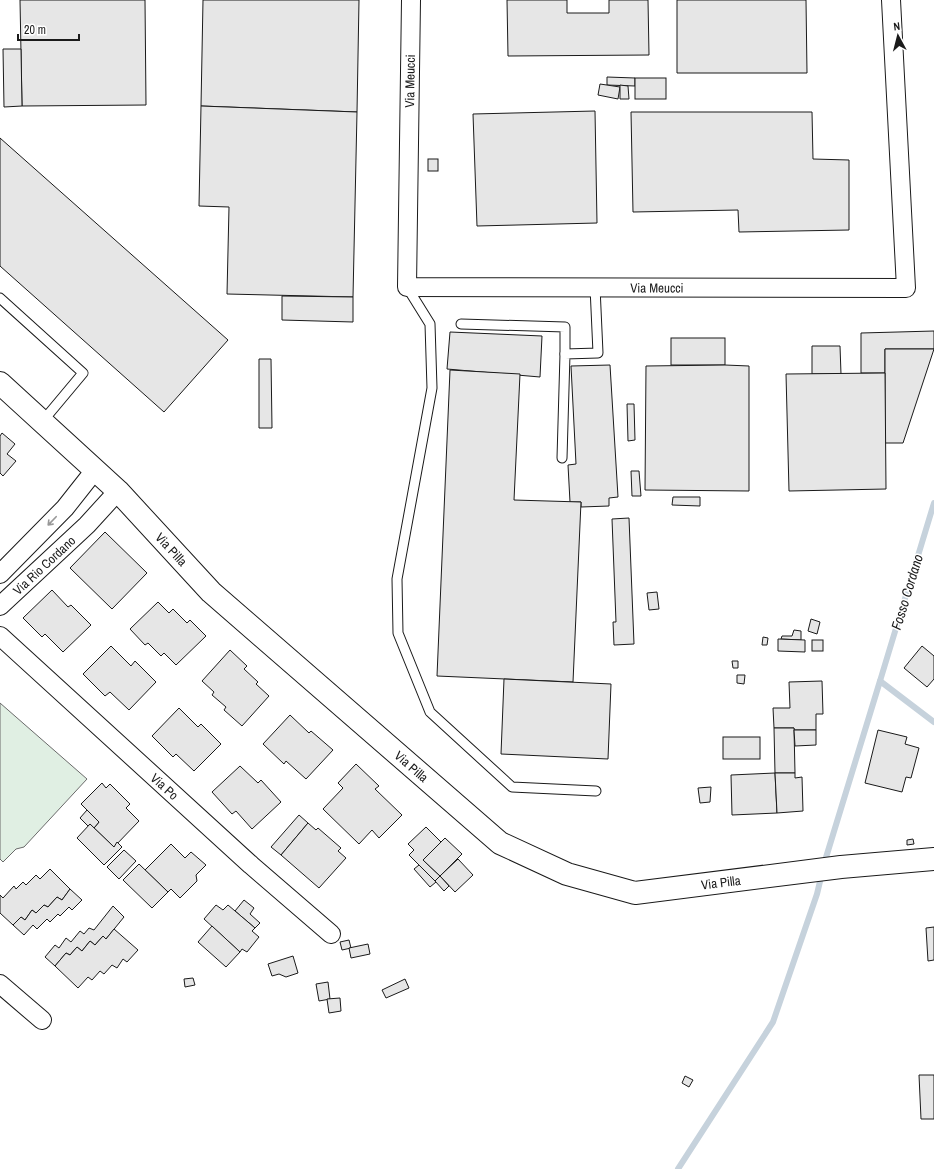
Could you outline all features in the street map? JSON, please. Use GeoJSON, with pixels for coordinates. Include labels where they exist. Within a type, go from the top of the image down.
{"type":"FeatureCollection","features":[{"type":"Feature","properties":{"kind":"main road","name":"Via Pilla"},"geometry":{"type":"LineString","coordinates":[[0,383],[118,490],[211,592],[500,843],[566,874],[635,893],[841,867],[934,858]]}},
{"type":"Feature","properties":{"kind":"street","name":"Via Meucci"},"geometry":{"type":"LineString","coordinates":[[411,0],[407,287],[906,288],[891,0]]}},
{"type":"Feature","properties":{"kind":"street","name":"Via Rio Cordano"},"geometry":{"type":"LineString","coordinates":[[0,574],[65,508],[95,470]]}},
{"type":"Feature","properties":{"kind":"street","name":"Via Rio Cordano"},"geometry":{"type":"LineString","coordinates":[[0,606],[87,525],[118,490]]}},
{"type":"Feature","properties":{"kind":"street","name":"Via Rio Cordano"},"geometry":{"type":"LineString","coordinates":[[65,508],[87,525]]}},
{"type":"Feature","properties":{"kind":"street","name":"Via Po"},"geometry":{"type":"LineString","coordinates":[[0,636],[251,865],[331,934]]}},
{"type":"Feature","properties":{"kind":"street"},"geometry":{"type":"LineString","coordinates":[[0,984],[42,1020]]}},
{"type":"Feature","properties":{"kind":"lane"},"geometry":{"type":"LineString","coordinates":[[407,287],[430,324],[432,388],[396,579],[398,633],[430,712],[512,787],[596,791]]}},
{"type":"Feature","properties":{"kind":"lane"},"geometry":{"type":"LineString","coordinates":[[565,354],[598,353],[595,287]]}},
{"type":"Feature","properties":{"kind":"lane"},"geometry":{"type":"LineString","coordinates":[[0,298],[83,373],[42,422]]}},
{"type":"Feature","properties":{"kind":"lane"},"geometry":{"type":"LineString","coordinates":[[461,324],[565,327],[562,458]]}},
{"type":"Feature","properties":{"kind":"green space"},"geometry":{"type":"Polygon","coordinates":[[[0,703],[87,779],[24,847],[16,849],[3,862],[0,859],[0,703]]]}},
{"type":"Feature","properties":{"kind":"building"},"geometry":{"type":"Polygon","coordinates":[[[20,0],[145,0],[146,105],[22,106],[20,0]]]}},
{"type":"Feature","properties":{"kind":"building"},"geometry":{"type":"Polygon","coordinates":[[[203,0],[359,0],[357,112],[201,106],[203,0]]]}},
{"type":"Feature","properties":{"kind":"building"},"geometry":{"type":"Polygon","coordinates":[[[507,0],[567,0],[567,13],[609,13],[609,0],[648,0],[649,55],[508,56],[507,0]]]}},
{"type":"Feature","properties":{"kind":"building"},"geometry":{"type":"Polygon","coordinates":[[[677,0],[806,0],[807,73],[677,73],[677,0]]]}},
{"type":"Feature","properties":{"kind":"building"},"geometry":{"type":"Polygon","coordinates":[[[3,49],[21,49],[22,106],[4,107],[3,49]]]}},
{"type":"Feature","properties":{"kind":"building"},"geometry":{"type":"Polygon","coordinates":[[[607,77],[635,78],[635,86],[607,85],[607,77]]]}},
{"type":"Feature","properties":{"kind":"building"},"geometry":{"type":"Polygon","coordinates":[[[635,78],[666,78],[666,99],[635,99],[635,78]]]}},
{"type":"Feature","properties":{"kind":"building"},"geometry":{"type":"Polygon","coordinates":[[[600,84],[620,87],[618,99],[598,95],[600,84]]]}},
{"type":"Feature","properties":{"kind":"building"},"geometry":{"type":"Polygon","coordinates":[[[620,85],[628,86],[629,99],[620,99],[620,85]]]}},
{"type":"Feature","properties":{"kind":"building"},"geometry":{"type":"Polygon","coordinates":[[[201,106],[357,112],[353,297],[227,294],[229,207],[199,206],[201,106]]]}},
{"type":"Feature","properties":{"kind":"building"},"geometry":{"type":"Polygon","coordinates":[[[595,111],[597,223],[477,226],[473,114],[595,111]]]}},
{"type":"Feature","properties":{"kind":"building"},"geometry":{"type":"Polygon","coordinates":[[[631,112],[812,112],[813,159],[849,160],[849,230],[739,232],[738,210],[633,212],[631,112]]]}},
{"type":"Feature","properties":{"kind":"building"},"geometry":{"type":"Polygon","coordinates":[[[0,138],[228,340],[164,412],[0,266],[0,138]]]}},
{"type":"Feature","properties":{"kind":"building"},"geometry":{"type":"Polygon","coordinates":[[[428,159],[438,159],[438,171],[428,171],[428,159]]]}},
{"type":"Feature","properties":{"kind":"building"},"geometry":{"type":"Polygon","coordinates":[[[282,296],[353,297],[353,322],[282,320],[282,296]]]}},
{"type":"Feature","properties":{"kind":"building"},"geometry":{"type":"Polygon","coordinates":[[[934,331],[934,349],[885,349],[885,373],[861,373],[861,333],[934,331]]]}},
{"type":"Feature","properties":{"kind":"building"},"geometry":{"type":"Polygon","coordinates":[[[450,332],[542,336],[540,377],[447,369],[450,332]]]}},
{"type":"Feature","properties":{"kind":"building"},"geometry":{"type":"Polygon","coordinates":[[[671,338],[725,338],[725,365],[671,365],[671,338]]]}},
{"type":"Feature","properties":{"kind":"building"},"geometry":{"type":"Polygon","coordinates":[[[812,346],[840,346],[841,374],[812,374],[812,346]]]}},
{"type":"Feature","properties":{"kind":"building"},"geometry":{"type":"Polygon","coordinates":[[[885,349],[934,349],[903,443],[885,443],[885,349]]]}},
{"type":"Feature","properties":{"kind":"building"},"geometry":{"type":"Polygon","coordinates":[[[259,359],[271,359],[272,428],[259,428],[259,359]]]}},
{"type":"Feature","properties":{"kind":"building"},"geometry":{"type":"Polygon","coordinates":[[[610,365],[618,497],[609,498],[609,506],[581,507],[581,502],[570,502],[568,465],[576,464],[571,366],[610,365]]]}},
{"type":"Feature","properties":{"kind":"building"},"geometry":{"type":"Polygon","coordinates":[[[646,366],[749,366],[749,491],[645,490],[646,366]]]}},
{"type":"Feature","properties":{"kind":"building"},"geometry":{"type":"Polygon","coordinates":[[[450,370],[520,374],[514,500],[581,502],[573,682],[437,676],[450,370]]]}},
{"type":"Feature","properties":{"kind":"building"},"geometry":{"type":"Polygon","coordinates":[[[885,373],[886,489],[789,491],[786,374],[885,373]]]}},
{"type":"Feature","properties":{"kind":"building"},"geometry":{"type":"Polygon","coordinates":[[[627,404],[634,404],[635,440],[628,441],[627,404]]]}},
{"type":"Feature","properties":{"kind":"building"},"geometry":{"type":"Polygon","coordinates":[[[2,433],[15,444],[7,454],[16,461],[3,476],[0,473],[0,436],[2,433]]]}},
{"type":"Feature","properties":{"kind":"building"},"geometry":{"type":"Polygon","coordinates":[[[631,471],[639,471],[641,496],[632,496],[631,471]]]}},
{"type":"Feature","properties":{"kind":"building"},"geometry":{"type":"Polygon","coordinates":[[[673,497],[700,497],[700,506],[672,505],[673,497]]]}},
{"type":"Feature","properties":{"kind":"building"},"geometry":{"type":"Polygon","coordinates":[[[629,518],[634,644],[614,645],[613,622],[616,622],[612,519],[629,518]]]}},
{"type":"Feature","properties":{"kind":"building"},"geometry":{"type":"Polygon","coordinates":[[[105,532],[147,573],[112,609],[70,568],[105,532]]]}},
{"type":"Feature","properties":{"kind":"building"},"geometry":{"type":"Polygon","coordinates":[[[52,590],[68,607],[71,605],[91,625],[63,652],[45,634],[42,637],[23,618],[52,590]]]}},
{"type":"Feature","properties":{"kind":"building"},"geometry":{"type":"Polygon","coordinates":[[[657,592],[659,609],[649,610],[647,593],[657,592]]]}},
{"type":"Feature","properties":{"kind":"building"},"geometry":{"type":"Polygon","coordinates":[[[158,602],[169,613],[173,609],[187,623],[190,620],[206,636],[176,665],[164,653],[161,656],[148,643],[145,645],[130,629],[158,602]]]}},
{"type":"Feature","properties":{"kind":"building"},"geometry":{"type":"Polygon","coordinates":[[[811,619],[820,622],[817,634],[808,631],[811,619]]]}},
{"type":"Feature","properties":{"kind":"building"},"geometry":{"type":"Polygon","coordinates":[[[794,630],[801,631],[801,640],[781,639],[782,636],[792,636],[794,630]]]}},
{"type":"Feature","properties":{"kind":"building"},"geometry":{"type":"Polygon","coordinates":[[[763,637],[768,638],[767,645],[762,645],[763,637]]]}},
{"type":"Feature","properties":{"kind":"building"},"geometry":{"type":"Polygon","coordinates":[[[778,639],[805,640],[805,652],[778,651],[778,639]]]}},
{"type":"Feature","properties":{"kind":"building"},"geometry":{"type":"Polygon","coordinates":[[[812,640],[823,640],[823,651],[812,651],[812,640]]]}},
{"type":"Feature","properties":{"kind":"building"},"geometry":{"type":"Polygon","coordinates":[[[111,646],[131,666],[135,661],[156,682],[129,710],[110,692],[105,696],[83,674],[111,646]]]}},
{"type":"Feature","properties":{"kind":"building"},"geometry":{"type":"Polygon","coordinates":[[[922,646],[934,656],[934,679],[927,687],[904,668],[922,646]]]}},
{"type":"Feature","properties":{"kind":"building"},"geometry":{"type":"Polygon","coordinates":[[[230,650],[247,666],[244,669],[258,682],[256,684],[269,696],[242,726],[224,710],[226,707],[212,695],[214,692],[202,681],[230,650]]]}},
{"type":"Feature","properties":{"kind":"building"},"geometry":{"type":"Polygon","coordinates":[[[732,661],[738,661],[738,668],[733,668],[732,661]]]}},
{"type":"Feature","properties":{"kind":"building"},"geometry":{"type":"Polygon","coordinates":[[[737,675],[745,675],[744,684],[737,683],[737,675]]]}},
{"type":"Feature","properties":{"kind":"building"},"geometry":{"type":"Polygon","coordinates":[[[504,679],[611,684],[608,759],[501,754],[504,679]]]}},
{"type":"Feature","properties":{"kind":"building"},"geometry":{"type":"Polygon","coordinates":[[[822,681],[823,714],[816,714],[816,730],[774,728],[773,708],[790,708],[789,682],[822,681]]]}},
{"type":"Feature","properties":{"kind":"building"},"geometry":{"type":"Polygon","coordinates":[[[179,708],[198,727],[201,724],[221,744],[194,771],[176,754],[173,757],[152,736],[179,708]]]}},
{"type":"Feature","properties":{"kind":"building"},"geometry":{"type":"Polygon","coordinates":[[[290,715],[309,733],[311,731],[333,750],[306,779],[286,761],[284,764],[263,744],[290,715]]]}},
{"type":"Feature","properties":{"kind":"building"},"geometry":{"type":"Polygon","coordinates":[[[774,728],[794,728],[795,773],[775,773],[774,728]]]}},
{"type":"Feature","properties":{"kind":"building"},"geometry":{"type":"Polygon","coordinates":[[[794,730],[816,730],[816,745],[795,746],[794,730]]]}},
{"type":"Feature","properties":{"kind":"building"},"geometry":{"type":"Polygon","coordinates":[[[878,730],[907,737],[905,744],[919,748],[911,778],[906,777],[902,792],[865,783],[878,730]]]}},
{"type":"Feature","properties":{"kind":"building"},"geometry":{"type":"Polygon","coordinates":[[[723,737],[760,737],[760,759],[723,759],[723,737]]]}},
{"type":"Feature","properties":{"kind":"building"},"geometry":{"type":"Polygon","coordinates":[[[356,764],[379,786],[375,789],[402,815],[379,838],[372,830],[359,844],[323,809],[343,788],[338,783],[356,764]]]}},
{"type":"Feature","properties":{"kind":"building"},"geometry":{"type":"Polygon","coordinates":[[[240,766],[258,783],[261,780],[281,802],[252,829],[236,811],[232,814],[212,792],[240,766]]]}},
{"type":"Feature","properties":{"kind":"building"},"geometry":{"type":"Polygon","coordinates":[[[775,773],[777,813],[732,815],[731,775],[775,773]]]}},
{"type":"Feature","properties":{"kind":"building"},"geometry":{"type":"Polygon","coordinates":[[[775,773],[795,773],[795,778],[802,777],[803,811],[777,813],[775,773]]]}},
{"type":"Feature","properties":{"kind":"building"},"geometry":{"type":"Polygon","coordinates":[[[102,783],[106,788],[110,784],[130,804],[126,808],[139,821],[114,847],[94,828],[99,822],[81,804],[102,783]]]}},
{"type":"Feature","properties":{"kind":"building"},"geometry":{"type":"Polygon","coordinates":[[[711,787],[710,802],[700,803],[698,788],[711,787]]]}},
{"type":"Feature","properties":{"kind":"building"},"geometry":{"type":"Polygon","coordinates":[[[87,810],[99,822],[94,828],[90,824],[88,826],[80,818],[87,810]]]}},
{"type":"Feature","properties":{"kind":"building"},"geometry":{"type":"Polygon","coordinates":[[[299,815],[308,823],[281,855],[271,847],[299,815]]]}},
{"type":"Feature","properties":{"kind":"building"},"geometry":{"type":"Polygon","coordinates":[[[308,823],[316,830],[318,828],[341,848],[338,851],[346,858],[319,888],[281,855],[308,823]]]}},
{"type":"Feature","properties":{"kind":"building"},"geometry":{"type":"Polygon","coordinates":[[[90,824],[114,847],[117,842],[122,847],[104,865],[77,838],[90,824]]]}},
{"type":"Feature","properties":{"kind":"building"},"geometry":{"type":"Polygon","coordinates":[[[426,827],[441,842],[423,860],[440,876],[435,881],[409,855],[414,850],[408,844],[426,827]]]}},
{"type":"Feature","properties":{"kind":"building"},"geometry":{"type":"Polygon","coordinates":[[[445,838],[462,854],[440,876],[423,860],[445,838]]]}},
{"type":"Feature","properties":{"kind":"building"},"geometry":{"type":"Polygon","coordinates":[[[913,839],[914,844],[907,845],[907,840],[913,839]]]}},
{"type":"Feature","properties":{"kind":"building"},"geometry":{"type":"Polygon","coordinates":[[[171,844],[185,858],[191,852],[206,865],[196,875],[197,881],[180,898],[171,889],[168,892],[145,870],[171,844]]]}},
{"type":"Feature","properties":{"kind":"building"},"geometry":{"type":"Polygon","coordinates":[[[124,850],[136,861],[119,879],[107,867],[124,850]]]}},
{"type":"Feature","properties":{"kind":"building"},"geometry":{"type":"Polygon","coordinates":[[[458,859],[473,875],[455,892],[440,876],[458,859]]]}},
{"type":"Feature","properties":{"kind":"building"},"geometry":{"type":"Polygon","coordinates":[[[139,864],[168,892],[152,908],[123,880],[139,864]]]}},
{"type":"Feature","properties":{"kind":"building"},"geometry":{"type":"Polygon","coordinates":[[[419,865],[436,882],[430,887],[414,869],[419,865]]]}},
{"type":"Feature","properties":{"kind":"building"},"geometry":{"type":"Polygon","coordinates":[[[50,869],[70,889],[62,900],[57,897],[48,907],[44,905],[36,913],[32,910],[25,920],[21,917],[13,925],[0,913],[0,895],[3,898],[14,886],[16,889],[23,882],[26,885],[36,875],[40,879],[50,869]]]}},
{"type":"Feature","properties":{"kind":"building"},"geometry":{"type":"Polygon","coordinates":[[[440,876],[449,886],[444,891],[435,881],[440,876]]]}},
{"type":"Feature","properties":{"kind":"building"},"geometry":{"type":"Polygon","coordinates":[[[70,889],[82,900],[72,910],[69,907],[60,916],[58,914],[50,922],[47,919],[37,929],[33,925],[24,935],[13,925],[21,917],[25,920],[32,910],[36,913],[44,905],[48,907],[57,897],[62,900],[70,889]]]}},
{"type":"Feature","properties":{"kind":"building"},"geometry":{"type":"Polygon","coordinates":[[[244,900],[254,908],[250,914],[260,923],[255,928],[235,911],[244,900]]]}},
{"type":"Feature","properties":{"kind":"building"},"geometry":{"type":"Polygon","coordinates":[[[216,905],[223,910],[228,905],[255,928],[252,931],[259,937],[247,952],[242,949],[240,952],[204,919],[216,905]]]}},
{"type":"Feature","properties":{"kind":"building"},"geometry":{"type":"Polygon","coordinates":[[[113,906],[124,917],[106,939],[103,936],[95,945],[90,941],[82,951],[77,947],[70,955],[66,953],[55,966],[45,957],[55,945],[59,948],[66,938],[71,942],[80,931],[84,934],[89,928],[94,930],[113,906]]]}},
{"type":"Feature","properties":{"kind":"building"},"geometry":{"type":"Polygon","coordinates":[[[212,926],[240,952],[226,967],[198,942],[212,926]]]}},
{"type":"Feature","properties":{"kind":"building"},"geometry":{"type":"Polygon","coordinates":[[[934,927],[934,960],[928,961],[926,928],[934,927]]]}},
{"type":"Feature","properties":{"kind":"building"},"geometry":{"type":"Polygon","coordinates":[[[114,929],[138,950],[127,962],[123,959],[117,968],[112,965],[104,974],[100,971],[92,980],[88,977],[78,988],[55,966],[66,953],[70,955],[77,947],[82,951],[90,941],[95,945],[103,936],[106,939],[114,929]]]}},
{"type":"Feature","properties":{"kind":"building"},"geometry":{"type":"Polygon","coordinates":[[[349,940],[351,948],[342,950],[340,942],[349,940]]]}},
{"type":"Feature","properties":{"kind":"building"},"geometry":{"type":"Polygon","coordinates":[[[368,944],[370,954],[351,958],[349,948],[368,944]]]}},
{"type":"Feature","properties":{"kind":"building"},"geometry":{"type":"Polygon","coordinates":[[[293,956],[298,973],[286,977],[279,974],[272,976],[268,964],[293,956]]]}},
{"type":"Feature","properties":{"kind":"building"},"geometry":{"type":"Polygon","coordinates":[[[193,978],[195,985],[185,987],[184,979],[193,978]]]}},
{"type":"Feature","properties":{"kind":"building"},"geometry":{"type":"Polygon","coordinates":[[[405,979],[409,988],[386,998],[382,990],[405,979]]]}},
{"type":"Feature","properties":{"kind":"building"},"geometry":{"type":"Polygon","coordinates":[[[328,982],[330,999],[319,1001],[316,984],[328,982]]]}},
{"type":"Feature","properties":{"kind":"building"},"geometry":{"type":"Polygon","coordinates":[[[340,998],[341,1011],[329,1013],[327,999],[340,998]]]}},
{"type":"Feature","properties":{"kind":"building"},"geometry":{"type":"Polygon","coordinates":[[[919,1075],[934,1075],[934,1119],[921,1119],[919,1075]]]}},
{"type":"Feature","properties":{"kind":"building"},"geometry":{"type":"Polygon","coordinates":[[[685,1076],[693,1080],[689,1087],[682,1083],[685,1076]]]}},
{"type":"Feature","properties":{"kind":"waterway","name":"Fosso Cordano"},"geometry":{"type":"LineString","coordinates":[[880,681],[934,503]]}},
{"type":"Feature","properties":{"kind":"waterway"},"geometry":{"type":"LineString","coordinates":[[824,864],[880,681],[934,722]]}},
{"type":"Feature","properties":{"kind":"waterway"},"geometry":{"type":"LineString","coordinates":[[678,1169],[773,1022],[817,894],[822,873]]}}]}
